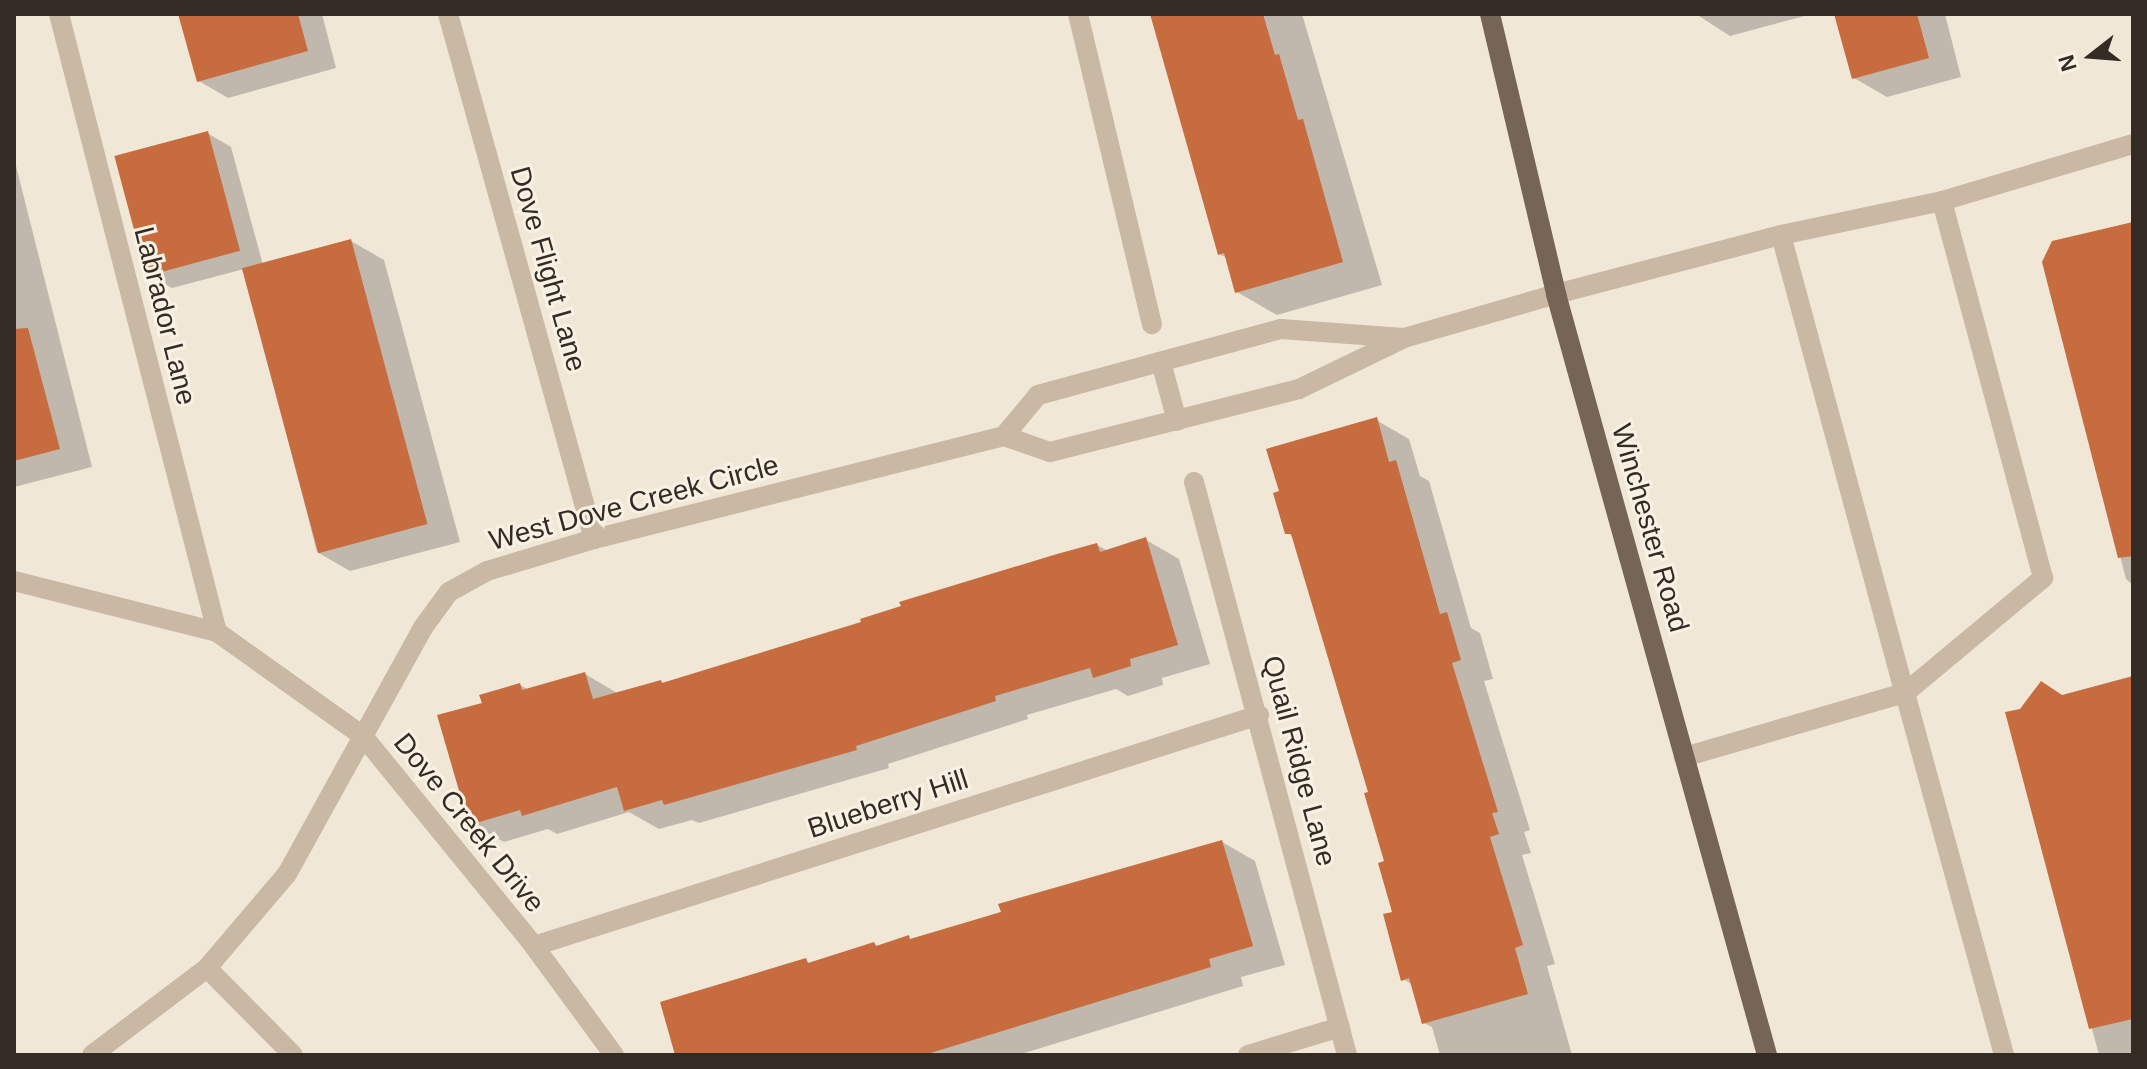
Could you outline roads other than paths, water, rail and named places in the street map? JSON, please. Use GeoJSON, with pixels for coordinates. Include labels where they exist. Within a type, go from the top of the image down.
{"type":"FeatureCollection","features":[{"type":"Feature","properties":{"kind":"main road","name":"Winchester Road"},"geometry":{"type":"LineString","coordinates":[[1490,14],[1556,294],[1767,1055]]}},
{"type":"Feature","properties":{"kind":"street","name":"Labrador Lane"},"geometry":{"type":"LineString","coordinates":[[59,14],[217,632]]}},
{"type":"Feature","properties":{"kind":"street","name":"Dove Flight Lane"},"geometry":{"type":"LineString","coordinates":[[448,14],[594,539]]}},
{"type":"Feature","properties":{"kind":"street"},"geometry":{"type":"LineString","coordinates":[[1078,14],[1152,324]]}},
{"type":"Feature","properties":{"kind":"street"},"geometry":{"type":"LineString","coordinates":[[1404,338],[1281,329],[1038,395],[1004,436],[1050,452],[1177,421],[1299,389],[1404,338],[1781,235],[1942,201],[2133,144]]}},
{"type":"Feature","properties":{"kind":"street"},"geometry":{"type":"LineString","coordinates":[[1684,757],[1905,693],[2043,578],[1942,201]]}},
{"type":"Feature","properties":{"kind":"street"},"geometry":{"type":"LineString","coordinates":[[1781,235],[2004,1055]]}},
{"type":"Feature","properties":{"kind":"street"},"geometry":{"type":"LineString","coordinates":[[1161,362],[1177,421]]}},
{"type":"Feature","properties":{"kind":"street","name":"West Dove Creek Circle"},"geometry":{"type":"LineString","coordinates":[[363,736],[422,629],[449,592],[487,571],[594,539],[1004,436]]}},
{"type":"Feature","properties":{"kind":"street","name":"Quail Ridge Lane"},"geometry":{"type":"LineString","coordinates":[[1194,482],[1259,715],[1347,1055]]}},
{"type":"Feature","properties":{"kind":"street"},"geometry":{"type":"LineString","coordinates":[[14,581],[217,632],[363,736]]}},
{"type":"Feature","properties":{"kind":"street","name":"Blueberry Hill"},"geometry":{"type":"LineString","coordinates":[[534,946],[1259,715]]}},
{"type":"Feature","properties":{"kind":"street","name":"Dove Creek Drive"},"geometry":{"type":"LineString","coordinates":[[92,1055],[207,968],[287,874],[363,736],[534,946],[614,1055]]}},
{"type":"Feature","properties":{"kind":"street"},"geometry":{"type":"LineString","coordinates":[[207,968],[293,1055]]}},
{"type":"Feature","properties":{"kind":"street"},"geometry":{"type":"LineString","coordinates":[[1248,1055],[1340,1027]]}}]}
